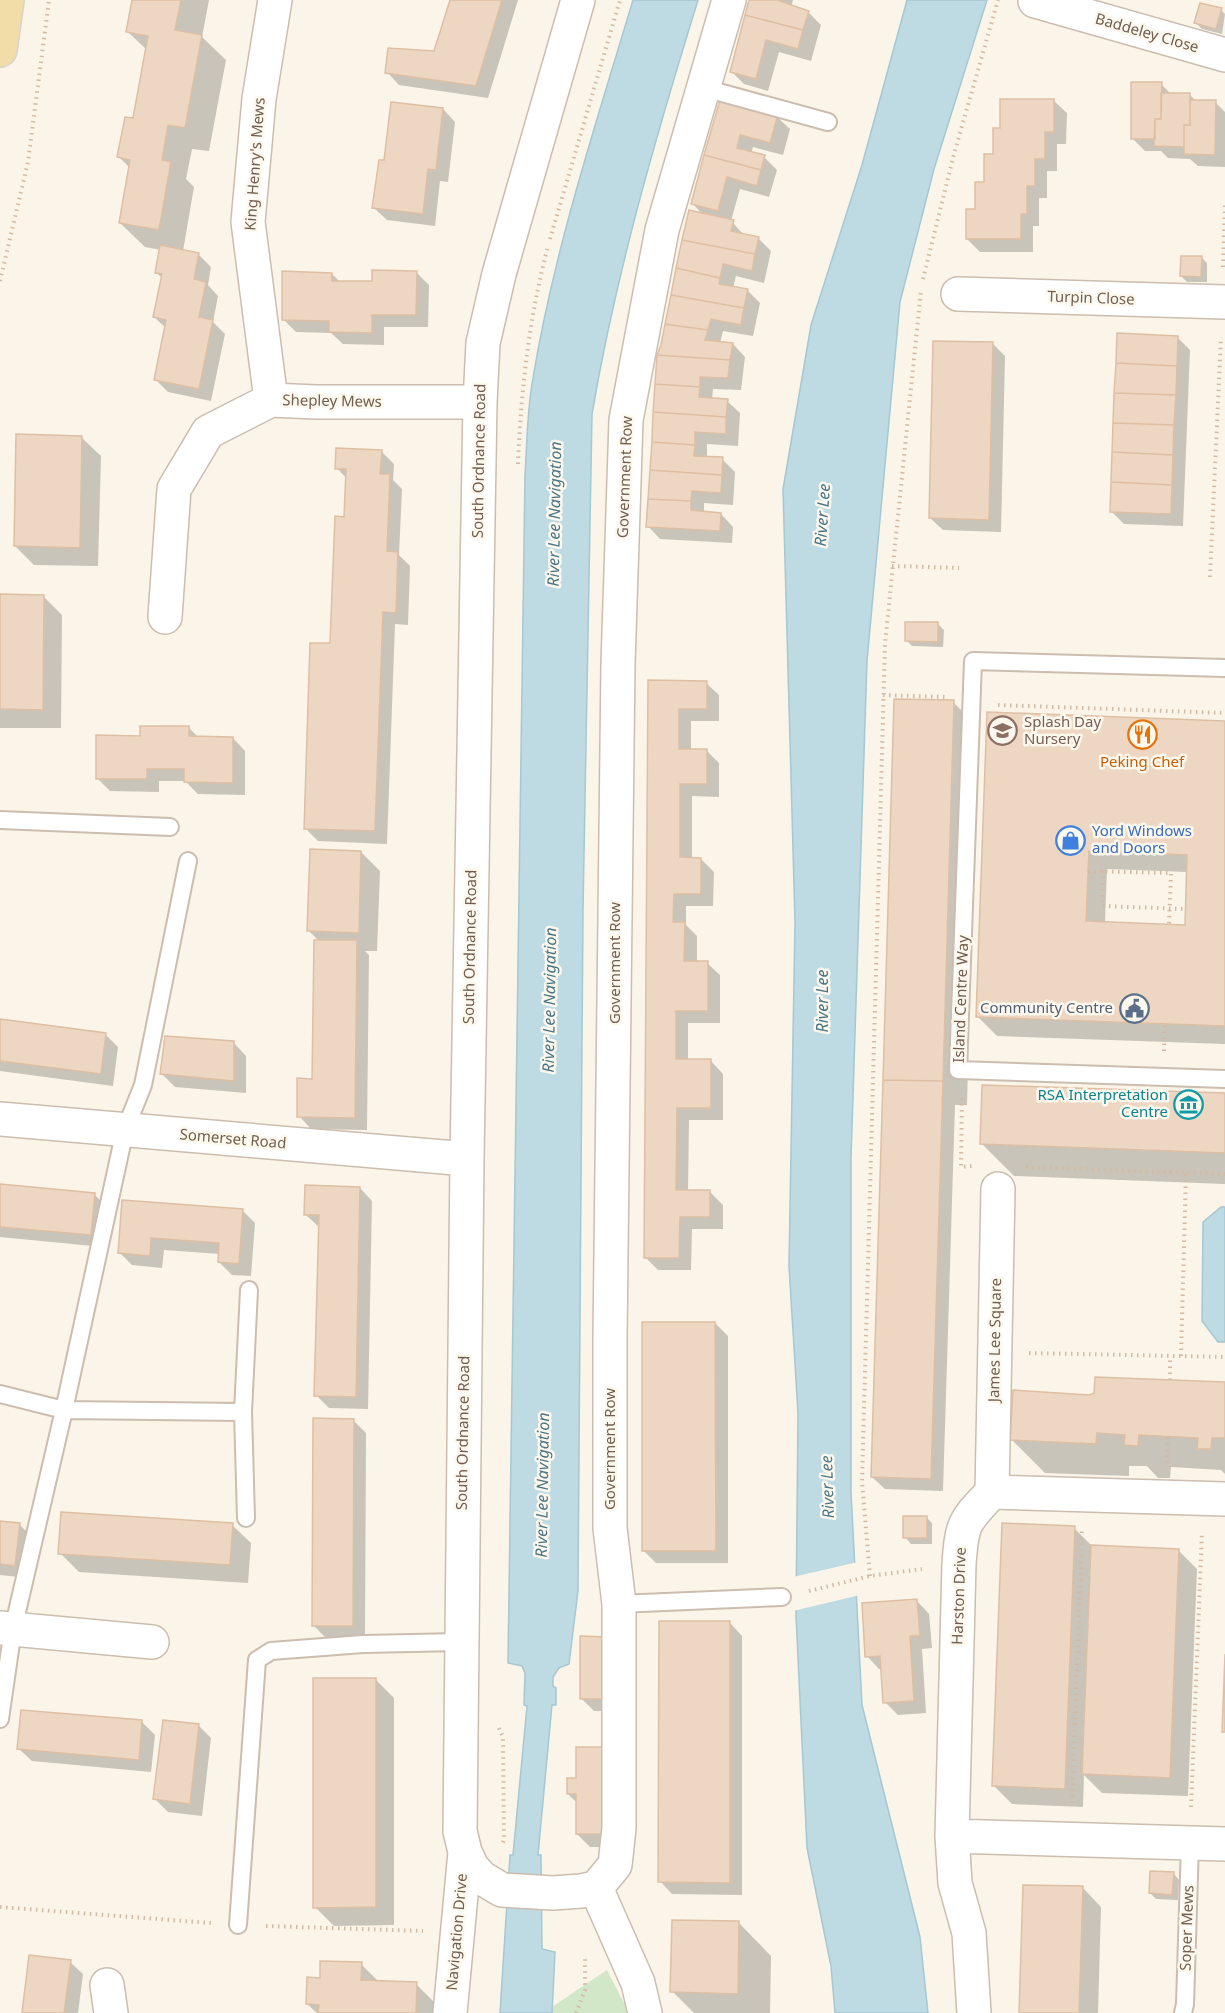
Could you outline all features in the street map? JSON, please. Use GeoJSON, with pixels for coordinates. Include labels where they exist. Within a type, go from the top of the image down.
{"type":"FeatureCollection","features":[{"type":"Feature","properties":{"kind":"main road"},"geometry":{"type":"LineString","coordinates":[[0,50],[7,0]]}},
{"type":"Feature","properties":{"kind":"street","name":"King Henry's Mews"},"geometry":{"type":"LineString","coordinates":[[271,400],[248,222],[259,99],[275,0]]}},
{"type":"Feature","properties":{"kind":"street","name":"South Ordnance Road"},"geometry":{"type":"LineString","coordinates":[[483,1873],[460,1831],[459,1806],[466,1159],[480,402],[483,343],[498,274],[578,0]]}},
{"type":"Feature","properties":{"kind":"street","name":"Government Row"},"geometry":{"type":"LineString","coordinates":[[596,1888],[615,1865],[619,1827],[619,1604],[610,1528],[610,1338],[618,675],[626,420],[662,230],[729,0]]}},
{"type":"Feature","properties":{"kind":"street","name":"Baddeley Close"},"geometry":{"type":"LineString","coordinates":[[1035,1],[1225,55]]}},
{"type":"Feature","properties":{"kind":"street","name":"Turpin Close"},"geometry":{"type":"LineString","coordinates":[[958,294],[1223,302]]}},
{"type":"Feature","properties":{"kind":"street","name":"Shepley Mews"},"geometry":{"type":"LineString","coordinates":[[165,617],[174,489],[207,432],[271,400],[480,402]]}},
{"type":"Feature","properties":{"kind":"street","name":"Somerset Road"},"geometry":{"type":"LineString","coordinates":[[0,1119],[466,1159]]}},
{"type":"Feature","properties":{"kind":"street","name":"James Lee Square"},"geometry":{"type":"LineString","coordinates":[[992,1492],[998,1177]]}},
{"type":"Feature","properties":{"kind":"street"},"geometry":{"type":"LineString","coordinates":[[992,1492],[1214,1499]]}},
{"type":"Feature","properties":{"kind":"street","name":"Harston Drive"},"geometry":{"type":"LineString","coordinates":[[974,2013],[969,1933],[955,1883],[952,1836],[959,1564],[961,1535],[968,1518],[992,1492]]}},
{"type":"Feature","properties":{"kind":"street"},"geometry":{"type":"LineString","coordinates":[[7,1628],[152,1642]]}},
{"type":"Feature","properties":{"kind":"street"},"geometry":{"type":"LineString","coordinates":[[952,1836],[1225,1844]]}},
{"type":"Feature","properties":{"kind":"street"},"geometry":{"type":"LineString","coordinates":[[483,1873],[553,1893],[596,1888],[638,1983],[645,2013]]}},
{"type":"Feature","properties":{"kind":"street","name":"Navigation Drive"},"geometry":{"type":"LineString","coordinates":[[450,2013],[483,1873]]}},
{"type":"Feature","properties":{"kind":"lane"},"geometry":{"type":"LineString","coordinates":[[704,88],[828,122]]}},
{"type":"Feature","properties":{"kind":"lane","name":"Island Centre Way"},"geometry":{"type":"LineString","coordinates":[[1225,668],[973,661],[958,1070],[1225,1079]]}},
{"type":"Feature","properties":{"kind":"lane"},"geometry":{"type":"LineString","coordinates":[[0,820],[170,827]]}},
{"type":"Feature","properties":{"kind":"lane"},"geometry":{"type":"LineString","coordinates":[[0,1719],[7,1628],[64,1410],[124,1130],[143,1084],[188,861]]}},
{"type":"Feature","properties":{"kind":"lane"},"geometry":{"type":"LineString","coordinates":[[246,1518],[243,1412],[249,1290]]}},
{"type":"Feature","properties":{"kind":"lane"},"geometry":{"type":"LineString","coordinates":[[0,1394],[64,1410],[243,1412]]}},
{"type":"Feature","properties":{"kind":"lane"},"geometry":{"type":"LineString","coordinates":[[619,1604],[782,1597]]}},
{"type":"Feature","properties":{"kind":"lane"},"geometry":{"type":"LineString","coordinates":[[237,1925],[257,1660],[271,1651],[363,1644],[460,1642]]}},
{"type":"Feature","properties":{"kind":"lane","name":"Soper Mews"},"geometry":{"type":"LineString","coordinates":[[1183,2013],[1190,1843]]}},
{"type":"Feature","properties":{"kind":"path"},"geometry":{"type":"LineString","coordinates":[[0,281],[28,162],[49,0]]}},
{"type":"Feature","properties":{"kind":"path"},"geometry":{"type":"LineString","coordinates":[[517,475],[521,396],[536,296],[547,248],[620,0]]}},
{"type":"Feature","properties":{"kind":"path"},"geometry":{"type":"LineString","coordinates":[[870,1576],[862,1482],[885,644],[920,293],[954,154],[998,0]]}},
{"type":"Feature","properties":{"kind":"path"},"geometry":{"type":"LineString","coordinates":[[1210,577],[1223,302],[1225,205]]}},
{"type":"Feature","properties":{"kind":"path"},"geometry":{"type":"LineString","coordinates":[[892,566],[959,568]]}},
{"type":"Feature","properties":{"kind":"path"},"geometry":{"type":"LineString","coordinates":[[883,696],[1225,713]]}},
{"type":"Feature","properties":{"kind":"path"},"geometry":{"type":"LineString","coordinates":[[1088,871],[1171,873],[1169,924]]}},
{"type":"Feature","properties":{"kind":"path"},"geometry":{"type":"LineString","coordinates":[[1103,871],[1102,906],[1185,909]]}},
{"type":"Feature","properties":{"kind":"path"},"geometry":{"type":"LineString","coordinates":[[958,1070],[962,1085],[961,1167],[998,1177],[1225,1174]]}},
{"type":"Feature","properties":{"kind":"path"},"geometry":{"type":"LineString","coordinates":[[1181,1356],[1186,1173]]}},
{"type":"Feature","properties":{"kind":"path"},"geometry":{"type":"LineString","coordinates":[[995,1352],[1225,1357]]}},
{"type":"Feature","properties":{"kind":"path"},"geometry":{"type":"LineString","coordinates":[[1170,1356],[1170,1380]]}},
{"type":"Feature","properties":{"kind":"path"},"geometry":{"type":"LineString","coordinates":[[1070,1840],[1083,1495]]}},
{"type":"Feature","properties":{"kind":"path"},"geometry":{"type":"LineString","coordinates":[[1190,1843],[1214,1499]]}},
{"type":"Feature","properties":{"kind":"path"},"geometry":{"type":"LineString","coordinates":[[782,1597],[870,1576],[959,1564]]}},
{"type":"Feature","properties":{"kind":"path"},"geometry":{"type":"LineString","coordinates":[[483,1873],[498,1859],[504,1840],[503,1737],[497,1721]]}},
{"type":"Feature","properties":{"kind":"path"},"geometry":{"type":"LineString","coordinates":[[576,2013],[585,1990],[585,1951]]}},
{"type":"Feature","properties":{"kind":"green space"},"geometry":{"type":"Polygon","coordinates":[[[607,1970],[629,2013],[552,2013],[552,2007],[607,1970]]]}},
{"type":"Feature","properties":{"kind":"water","name":"River Lee Navigation"},"geometry":{"type":"Polygon","coordinates":[[[633,0],[698,0],[638,205],[613,309],[592,414],[583,910],[578,1591],[569,1664],[559,1668],[553,1677],[553,1686],[556,1688],[556,1705],[552,1705],[538,1855],[541,1855],[542,1949],[555,1952],[552,2013],[500,2013],[510,1855],[513,1855],[527,1706],[524,1705],[525,1673],[522,1666],[508,1663],[525,475],[528,418],[541,335],[563,238],[633,0]]]}},
{"type":"Feature","properties":{"kind":"water","name":"River Lee"},"geometry":{"type":"Polygon","coordinates":[[[907,0],[987,0],[934,169],[900,302],[867,661],[851,1158],[851,1492],[862,1705],[920,1937],[928,2013],[835,2013],[831,1966],[807,1848],[796,1615],[798,1413],[789,1266],[795,922],[783,489],[811,325],[862,165],[907,0]]]}},
{"type":"Feature","properties":{"kind":"water"},"geometry":{"type":"Polygon","coordinates":[[[1221,1207],[1225,1207],[1225,1342],[1218,1342],[1202,1321],[1203,1222],[1221,1207]]]}},
{"type":"Feature","properties":{"kind":"pier"},"geometry":{"type":"Polygon","coordinates":[[[858,1562],[860,1595],[793,1611],[793,1577],[858,1562]]]}},
{"type":"Feature","properties":{"kind":"building"},"geometry":{"type":"Polygon","coordinates":[[[132,0],[181,0],[175,30],[202,35],[185,128],[168,125],[162,160],[171,162],[159,230],[119,223],[130,160],[117,157],[125,117],[133,118],[148,36],[126,32],[132,0]]]}},
{"type":"Feature","properties":{"kind":"building"},"geometry":{"type":"Polygon","coordinates":[[[450,0],[502,0],[476,86],[385,73],[388,48],[434,51],[450,0]]]}},
{"type":"Feature","properties":{"kind":"building"},"geometry":{"type":"Polygon","coordinates":[[[749,0],[777,0],[809,11],[803,30],[745,15],[749,0]]]}},
{"type":"Feature","properties":{"kind":"building"},"geometry":{"type":"Polygon","coordinates":[[[1200,3],[1222,8],[1216,29],[1194,23],[1200,3]]]}},
{"type":"Feature","properties":{"kind":"building"},"geometry":{"type":"Polygon","coordinates":[[[745,15],[803,30],[798,49],[766,40],[756,79],[730,72],[745,15]]]}},
{"type":"Feature","properties":{"kind":"building"},"geometry":{"type":"Polygon","coordinates":[[[1131,82],[1162,82],[1161,119],[1155,119],[1155,139],[1131,139],[1131,82]]]}},
{"type":"Feature","properties":{"kind":"building"},"geometry":{"type":"Polygon","coordinates":[[[1161,93],[1190,93],[1190,125],[1184,125],[1184,147],[1154,146],[1155,119],[1161,119],[1161,93]]]}},
{"type":"Feature","properties":{"kind":"building"},"geometry":{"type":"Polygon","coordinates":[[[1000,99],[1054,99],[1054,132],[1045,132],[1045,159],[1035,159],[1035,186],[1027,186],[1027,214],[1021,214],[1021,239],[966,239],[966,209],[975,209],[975,182],[984,182],[984,154],[993,154],[993,128],[1000,128],[1000,99]]]}},
{"type":"Feature","properties":{"kind":"building"},"geometry":{"type":"Polygon","coordinates":[[[720,100],[778,115],[770,143],[740,135],[737,148],[765,155],[761,170],[704,155],[720,100]]]}},
{"type":"Feature","properties":{"kind":"building"},"geometry":{"type":"Polygon","coordinates":[[[1190,100],[1216,100],[1215,155],[1184,154],[1184,125],[1190,125],[1190,100]]]}},
{"type":"Feature","properties":{"kind":"building"},"geometry":{"type":"Polygon","coordinates":[[[391,102],[443,108],[436,170],[428,169],[423,214],[372,208],[379,160],[384,160],[391,102]]]}},
{"type":"Feature","properties":{"kind":"building"},"geometry":{"type":"Polygon","coordinates":[[[704,155],[761,170],[757,186],[727,177],[718,211],[691,204],[704,155]]]}},
{"type":"Feature","properties":{"kind":"building"},"geometry":{"type":"Polygon","coordinates":[[[689,210],[734,220],[731,231],[759,237],[755,254],[682,240],[689,210]]]}},
{"type":"Feature","properties":{"kind":"building"},"geometry":{"type":"Polygon","coordinates":[[[682,240],[755,254],[752,271],[723,264],[720,278],[676,268],[682,240]]]}},
{"type":"Feature","properties":{"kind":"building"},"geometry":{"type":"Polygon","coordinates":[[[160,245],[199,253],[194,279],[206,282],[199,317],[213,320],[199,389],[154,380],[166,320],[153,317],[162,274],[155,273],[160,245]]]}},
{"type":"Feature","properties":{"kind":"building"},"geometry":{"type":"Polygon","coordinates":[[[1181,256],[1202,256],[1201,277],[1180,276],[1181,256]]]}},
{"type":"Feature","properties":{"kind":"building"},"geometry":{"type":"Polygon","coordinates":[[[676,268],[720,278],[719,284],[748,289],[744,308],[671,295],[676,268]]]}},
{"type":"Feature","properties":{"kind":"building"},"geometry":{"type":"Polygon","coordinates":[[[372,270],[417,271],[416,315],[372,315],[372,333],[329,332],[329,321],[282,320],[282,271],[332,273],[332,281],[372,281],[372,270]]]}},
{"type":"Feature","properties":{"kind":"building"},"geometry":{"type":"Polygon","coordinates":[[[671,295],[744,308],[741,325],[711,319],[708,330],[665,324],[671,295]]]}},
{"type":"Feature","properties":{"kind":"building"},"geometry":{"type":"Polygon","coordinates":[[[665,324],[708,330],[705,340],[733,343],[730,360],[657,355],[665,324]]]}},
{"type":"Feature","properties":{"kind":"building"},"geometry":{"type":"Polygon","coordinates":[[[1117,333],[1178,336],[1177,366],[1116,363],[1117,333]]]}},
{"type":"Feature","properties":{"kind":"building"},"geometry":{"type":"Polygon","coordinates":[[[933,341],[993,342],[989,520],[929,518],[933,341]]]}},
{"type":"Feature","properties":{"kind":"building"},"geometry":{"type":"Polygon","coordinates":[[[657,355],[730,360],[728,378],[700,377],[700,387],[655,384],[657,355]]]}},
{"type":"Feature","properties":{"kind":"building"},"geometry":{"type":"Polygon","coordinates":[[[1116,363],[1177,366],[1176,395],[1114,393],[1116,363]]]}},
{"type":"Feature","properties":{"kind":"building"},"geometry":{"type":"Polygon","coordinates":[[[655,384],[700,387],[699,397],[728,399],[726,417],[653,412],[655,384]]]}},
{"type":"Feature","properties":{"kind":"building"},"geometry":{"type":"Polygon","coordinates":[[[1114,393],[1176,395],[1174,425],[1113,423],[1114,393]]]}},
{"type":"Feature","properties":{"kind":"building"},"geometry":{"type":"Polygon","coordinates":[[[653,412],[726,417],[726,434],[695,432],[695,445],[652,442],[653,412]]]}},
{"type":"Feature","properties":{"kind":"building"},"geometry":{"type":"Polygon","coordinates":[[[1113,423],[1174,425],[1173,455],[1112,452],[1113,423]]]}},
{"type":"Feature","properties":{"kind":"building"},"geometry":{"type":"Polygon","coordinates":[[[16,434],[82,436],[80,548],[14,546],[16,434]]]}},
{"type":"Feature","properties":{"kind":"building"},"geometry":{"type":"Polygon","coordinates":[[[652,442],[695,445],[694,456],[723,457],[722,475],[650,470],[652,442]]]}},
{"type":"Feature","properties":{"kind":"building"},"geometry":{"type":"Polygon","coordinates":[[[336,448],[382,450],[380,474],[390,474],[387,551],[398,552],[396,613],[383,612],[375,831],[304,829],[310,643],[330,643],[335,516],[344,517],[346,469],[335,469],[336,448]]]}},
{"type":"Feature","properties":{"kind":"building"},"geometry":{"type":"Polygon","coordinates":[[[1112,452],[1173,455],[1172,485],[1111,482],[1112,452]]]}},
{"type":"Feature","properties":{"kind":"building"},"geometry":{"type":"Polygon","coordinates":[[[650,470],[722,475],[721,493],[692,491],[691,501],[648,499],[650,470]]]}},
{"type":"Feature","properties":{"kind":"building"},"geometry":{"type":"Polygon","coordinates":[[[1111,482],[1172,485],[1171,514],[1110,512],[1111,482]]]}},
{"type":"Feature","properties":{"kind":"building"},"geometry":{"type":"Polygon","coordinates":[[[648,499],[691,501],[691,510],[721,513],[720,531],[646,527],[648,499]]]}},
{"type":"Feature","properties":{"kind":"building"},"geometry":{"type":"Polygon","coordinates":[[[0,594],[44,595],[43,710],[0,709],[0,594]]]}},
{"type":"Feature","properties":{"kind":"building"},"geometry":{"type":"Polygon","coordinates":[[[905,622],[938,622],[938,642],[905,641],[905,622]]]}},
{"type":"Feature","properties":{"kind":"building"},"geometry":{"type":"Polygon","coordinates":[[[648,680],[707,681],[707,709],[679,709],[679,749],[707,749],[707,784],[680,784],[680,857],[701,858],[701,894],[674,894],[673,922],[685,922],[684,961],[708,961],[708,1011],[676,1011],[676,1059],[711,1059],[711,1108],[677,1108],[676,1190],[710,1190],[710,1217],[680,1217],[679,1258],[644,1258],[648,680]]]}},
{"type":"Feature","properties":{"kind":"building"},"geometry":{"type":"Polygon","coordinates":[[[894,699],[954,700],[943,1081],[883,1080],[894,699]]]}},
{"type":"Feature","properties":{"kind":"building"},"geometry":{"type":"Polygon","coordinates":[[[987,712],[1225,721],[1225,1026],[976,1017],[987,712]],[[1089,851],[1086,921],[1185,925],[1187,855],[1089,851]]]}},
{"type":"Feature","properties":{"kind":"building"},"geometry":{"type":"Polygon","coordinates":[[[140,726],[189,726],[189,736],[233,737],[233,783],[184,782],[184,769],[147,769],[147,779],[96,779],[96,735],[140,736],[140,726]]]}},
{"type":"Feature","properties":{"kind":"building"},"geometry":{"type":"Polygon","coordinates":[[[310,849],[361,851],[359,933],[307,931],[310,849]]]}},
{"type":"Feature","properties":{"kind":"building"},"geometry":{"type":"Polygon","coordinates":[[[314,940],[357,940],[355,1118],[297,1117],[297,1078],[312,1079],[314,940]]]}},
{"type":"Feature","properties":{"kind":"building"},"geometry":{"type":"Polygon","coordinates":[[[0,1019],[106,1033],[101,1074],[0,1061],[0,1019]]]}},
{"type":"Feature","properties":{"kind":"building"},"geometry":{"type":"Polygon","coordinates":[[[165,1036],[234,1041],[234,1081],[160,1074],[165,1036]]]}},
{"type":"Feature","properties":{"kind":"building"},"geometry":{"type":"Polygon","coordinates":[[[883,1080],[943,1081],[931,1479],[871,1477],[883,1080]]]}},
{"type":"Feature","properties":{"kind":"building"},"geometry":{"type":"Polygon","coordinates":[[[982,1085],[1225,1093],[1225,1153],[980,1144],[982,1085]]]}},
{"type":"Feature","properties":{"kind":"building"},"geometry":{"type":"Polygon","coordinates":[[[0,1184],[95,1193],[91,1235],[0,1227],[0,1184]]]}},
{"type":"Feature","properties":{"kind":"building"},"geometry":{"type":"Polygon","coordinates":[[[305,1185],[360,1187],[356,1397],[314,1396],[319,1215],[304,1215],[305,1185]]]}},
{"type":"Feature","properties":{"kind":"building"},"geometry":{"type":"Polygon","coordinates":[[[122,1200],[243,1209],[239,1264],[218,1262],[219,1243],[151,1238],[150,1256],[118,1253],[122,1200]]]}},
{"type":"Feature","properties":{"kind":"building"},"geometry":{"type":"Polygon","coordinates":[[[642,1322],[715,1322],[716,1551],[642,1551],[642,1322]]]}},
{"type":"Feature","properties":{"kind":"building"},"geometry":{"type":"Polygon","coordinates":[[[1095,1377],[1225,1382],[1225,1438],[1212,1438],[1211,1449],[1197,1449],[1198,1438],[1139,1435],[1138,1446],[1124,1445],[1125,1435],[1097,1433],[1096,1444],[1010,1440],[1013,1390],[1089,1395],[1094,1393],[1095,1377]]]}},
{"type":"Feature","properties":{"kind":"building"},"geometry":{"type":"Polygon","coordinates":[[[313,1418],[354,1419],[353,1626],[312,1626],[313,1418]]]}},
{"type":"Feature","properties":{"kind":"building"},"geometry":{"type":"Polygon","coordinates":[[[61,1512],[233,1523],[230,1565],[58,1554],[61,1512]]]}},
{"type":"Feature","properties":{"kind":"building"},"geometry":{"type":"Polygon","coordinates":[[[903,1516],[927,1516],[927,1538],[903,1538],[903,1516]]]}},
{"type":"Feature","properties":{"kind":"building"},"geometry":{"type":"Polygon","coordinates":[[[0,1521],[20,1523],[15,1566],[0,1564],[0,1521]]]}},
{"type":"Feature","properties":{"kind":"building"},"geometry":{"type":"Polygon","coordinates":[[[1002,1523],[1075,1526],[1065,1789],[992,1786],[1002,1523]]]}},
{"type":"Feature","properties":{"kind":"building"},"geometry":{"type":"Polygon","coordinates":[[[1091,1545],[1179,1549],[1170,1778],[1082,1774],[1091,1545]]]}},
{"type":"Feature","properties":{"kind":"building"},"geometry":{"type":"Polygon","coordinates":[[[917,1599],[920,1636],[910,1636],[914,1701],[883,1703],[880,1656],[865,1657],[862,1603],[917,1599]]]}},
{"type":"Feature","properties":{"kind":"building"},"geometry":{"type":"Polygon","coordinates":[[[659,1621],[730,1621],[730,1883],[658,1882],[659,1621]]]}},
{"type":"Feature","properties":{"kind":"building"},"geometry":{"type":"Polygon","coordinates":[[[580,1636],[608,1637],[607,1699],[580,1699],[580,1636]]]}},
{"type":"Feature","properties":{"kind":"building"},"geometry":{"type":"Polygon","coordinates":[[[1225,1654],[1225,1732],[1222,1732],[1225,1654]]]}},
{"type":"Feature","properties":{"kind":"building"},"geometry":{"type":"Polygon","coordinates":[[[313,1678],[376,1678],[376,1907],[313,1908],[313,1678]]]}},
{"type":"Feature","properties":{"kind":"building"},"geometry":{"type":"Polygon","coordinates":[[[21,1710],[142,1720],[139,1760],[17,1749],[21,1710]]]}},
{"type":"Feature","properties":{"kind":"building"},"geometry":{"type":"Polygon","coordinates":[[[163,1720],[199,1724],[190,1804],[153,1799],[163,1720]]]}},
{"type":"Feature","properties":{"kind":"building"},"geometry":{"type":"Polygon","coordinates":[[[576,1747],[606,1747],[606,1834],[576,1834],[576,1794],[567,1794],[567,1778],[576,1778],[576,1747]]]}},
{"type":"Feature","properties":{"kind":"building"},"geometry":{"type":"Polygon","coordinates":[[[1150,1871],[1174,1872],[1172,1895],[1149,1893],[1150,1871]]]}},
{"type":"Feature","properties":{"kind":"building"},"geometry":{"type":"Polygon","coordinates":[[[1023,1885],[1083,1886],[1079,2013],[1019,2013],[1023,1885]]]}},
{"type":"Feature","properties":{"kind":"building"},"geometry":{"type":"Polygon","coordinates":[[[672,1920],[739,1921],[738,1994],[670,1992],[672,1920]]]}},
{"type":"Feature","properties":{"kind":"building"},"geometry":{"type":"Polygon","coordinates":[[[29,1955],[71,1960],[64,2013],[22,2013],[29,1955]]]}},
{"type":"Feature","properties":{"kind":"building"},"geometry":{"type":"Polygon","coordinates":[[[320,1961],[362,1962],[361,1980],[417,1982],[416,2013],[318,2013],[319,2005],[306,2004],[307,1977],[320,1978],[320,1961]]]}},
{"type":"Feature","properties":{"kind":"place","name":"Splash Day Nursery"},"geometry":{"type":"Point","coordinates":[1003,731]}},
{"type":"Feature","properties":{"kind":"place","name":"Peking Chef"},"geometry":{"type":"Point","coordinates":[1142,735]}},
{"type":"Feature","properties":{"kind":"place","name":"Yord Windows and Doors"},"geometry":{"type":"Point","coordinates":[1071,840]}},
{"type":"Feature","properties":{"kind":"place","name":"Community Centre"},"geometry":{"type":"Point","coordinates":[1134,1008]}},
{"type":"Feature","properties":{"kind":"place","name":"RSA Interpretation Centre"},"geometry":{"type":"Point","coordinates":[1189,1104]}}]}
